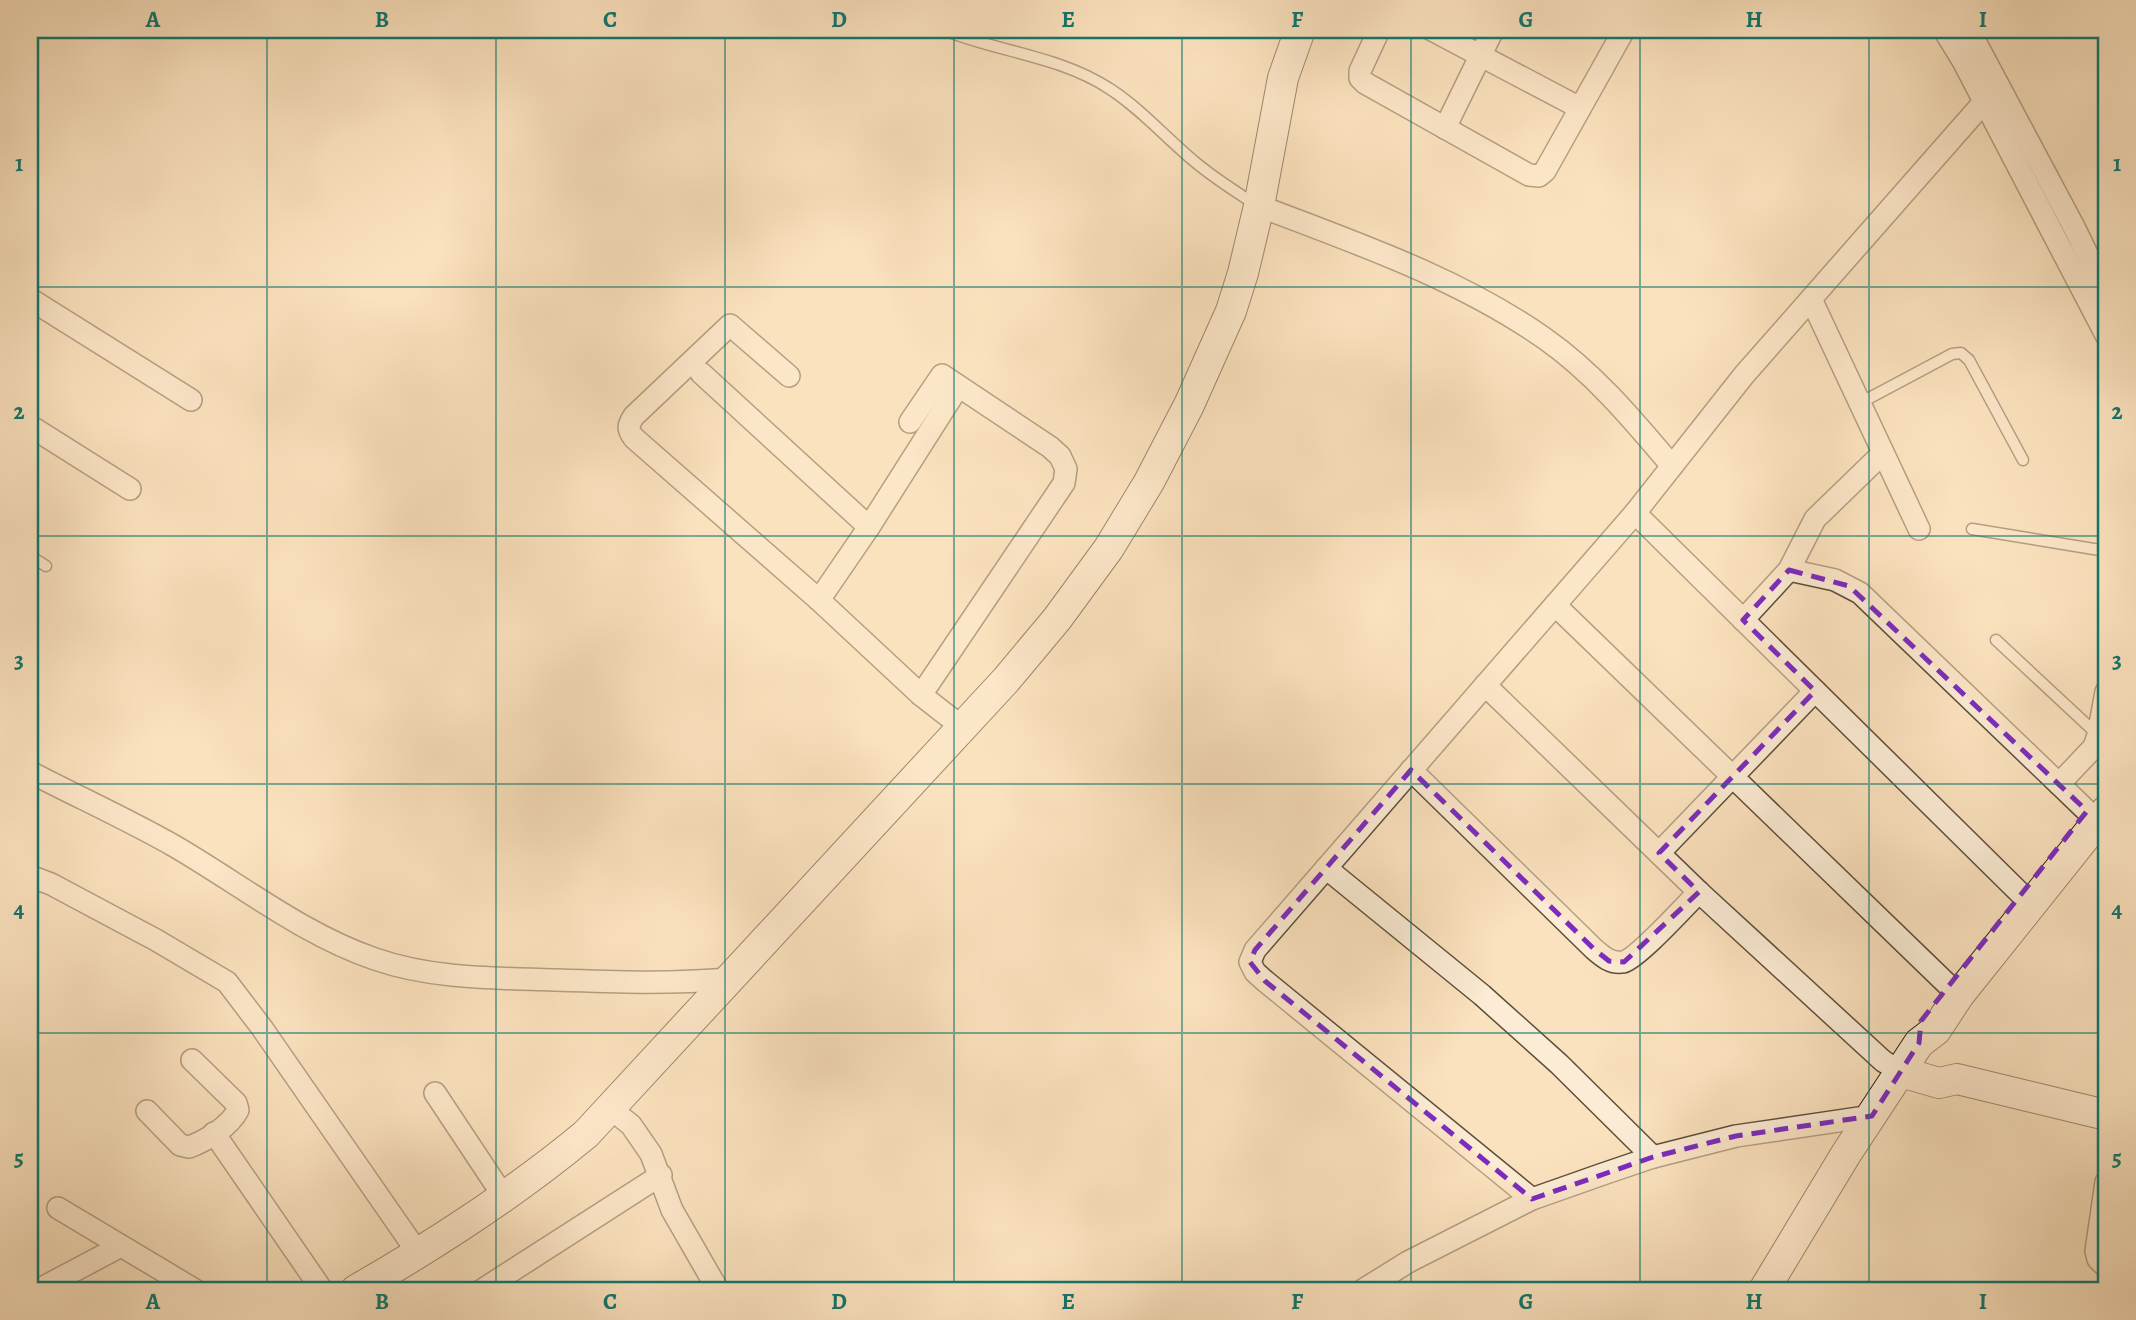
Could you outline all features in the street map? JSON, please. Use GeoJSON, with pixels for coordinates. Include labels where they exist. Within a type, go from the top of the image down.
{"type":"FeatureCollection","features":[{"type":"Feature","properties":{"kind":"street"},"geometry":{"type":"LineString","coordinates":[[356,1290],[504,1197],[555,1160],[615,1105],[962,727],[1057,619],[1109,548],[1149,482],[1231,311],[1259,206],[1283,78],[1300,30]]}},
{"type":"Feature","properties":{"kind":"street"},"geometry":{"type":"LineString","coordinates":[[1379,30],[1360,71],[1360,78],[1365,83],[1529,175],[1539,176],[1545,171],[1624,30]]}},
{"type":"Feature","properties":{"kind":"street"},"geometry":{"type":"LineString","coordinates":[[1432,30],[1580,108]]}},
{"type":"Feature","properties":{"kind":"street"},"geometry":{"type":"LineString","coordinates":[[1445,128],[1493,30]]}},
{"type":"Feature","properties":{"kind":"street"},"geometry":{"type":"LineString","coordinates":[[1944,30],[2106,335]]}},
{"type":"Feature","properties":{"kind":"street"},"geometry":{"type":"LineString","coordinates":[[1969,30],[2076,229],[2106,293]]}},
{"type":"Feature","properties":{"kind":"street"},"geometry":{"type":"LineString","coordinates":[[1532,1199],[1255,972],[1250,962],[1255,950],[1326,867],[1635,513],[1744,375],[1984,102]]}},
{"type":"Feature","properties":{"kind":"street"},"geometry":{"type":"LineString","coordinates":[[1259,206],[1380,251],[1499,310],[1545,339],[1583,370],[1619,403],[1672,466]]}},
{"type":"Feature","properties":{"kind":"street"},"geometry":{"type":"LineString","coordinates":[[30,299],[191,400]]}},
{"type":"Feature","properties":{"kind":"street"},"geometry":{"type":"LineString","coordinates":[[1811,299],[1919,529]]}},
{"type":"Feature","properties":{"kind":"street"},"geometry":{"type":"LineString","coordinates":[[789,376],[730,325],[634,416],[629,424],[629,431],[921,695],[962,727]]}},
{"type":"Feature","properties":{"kind":"street"},"geometry":{"type":"LineString","coordinates":[[701,373],[869,527]]}},
{"type":"Feature","properties":{"kind":"street"},"geometry":{"type":"LineString","coordinates":[[910,422],[942,375],[1050,447],[1060,456],[1066,469],[1064,483],[1039,523],[921,695]]}},
{"type":"Feature","properties":{"kind":"street"},"geometry":{"type":"LineString","coordinates":[[819,600],[958,387]]}},
{"type":"Feature","properties":{"kind":"street"},"geometry":{"type":"LineString","coordinates":[[30,426],[130,489]]}},
{"type":"Feature","properties":{"kind":"street"},"geometry":{"type":"LineString","coordinates":[[1743,620],[1789,570],[1815,519],[1883,453]]}},
{"type":"Feature","properties":{"kind":"street"},"geometry":{"type":"LineString","coordinates":[[1635,513],[2021,894]]}},
{"type":"Feature","properties":{"kind":"street"},"geometry":{"type":"LineString","coordinates":[[1789,570],[1835,580],[1860,593],[2059,784],[2096,811]]}},
{"type":"Feature","properties":{"kind":"street"},"geometry":{"type":"LineString","coordinates":[[1555,605],[1948,984]]}},
{"type":"Feature","properties":{"kind":"street"},"geometry":{"type":"LineString","coordinates":[[1485,684],[1699,892],[1883,1061],[1900,1072],[1940,1083],[1957,1079],[2106,1115]]}},
{"type":"Feature","properties":{"kind":"street"},"geometry":{"type":"LineString","coordinates":[[1659,853],[1815,691]]}},
{"type":"Feature","properties":{"kind":"street"},"geometry":{"type":"LineString","coordinates":[[2059,784],[2086,757],[2098,735],[2106,691]]}},
{"type":"Feature","properties":{"kind":"street"},"geometry":{"type":"LineString","coordinates":[[1411,769],[1609,961],[1624,962],[1636,954],[1699,892]]}},
{"type":"Feature","properties":{"kind":"street"},"geometry":{"type":"LineString","coordinates":[[30,772],[175,846],[294,919],[346,948],[375,960],[444,974],[480,978],[658,983],[729,979]]}},
{"type":"Feature","properties":{"kind":"street"},"geometry":{"type":"LineString","coordinates":[[1765,1290],[1919,1043],[1936,1030],[2096,811],[2106,785]]}},
{"type":"Feature","properties":{"kind":"street"},"geometry":{"type":"LineString","coordinates":[[1919,1043],[1921,1020],[1948,984],[2021,894],[2096,811]]}},
{"type":"Feature","properties":{"kind":"street"},"geometry":{"type":"LineString","coordinates":[[1326,867],[1491,1003],[1559,1064],[1653,1157]]}},
{"type":"Feature","properties":{"kind":"street"},"geometry":{"type":"LineString","coordinates":[[30,876],[51,884],[156,940],[227,982],[418,1252]]}},
{"type":"Feature","properties":{"kind":"street"},"geometry":{"type":"LineString","coordinates":[[147,1111],[184,1147],[194,1146],[235,1115],[238,1110],[230,1096],[192,1060]]}},
{"type":"Feature","properties":{"kind":"street"},"geometry":{"type":"LineString","coordinates":[[1940,1083],[1946,1095],[2000,1106],[2106,1135]]}},
{"type":"Feature","properties":{"kind":"street"},"geometry":{"type":"LineString","coordinates":[[435,1093],[504,1197]]}},
{"type":"Feature","properties":{"kind":"street"},"geometry":{"type":"LineString","coordinates":[[615,1105],[638,1134],[661,1175],[672,1210],[718,1290]]}},
{"type":"Feature","properties":{"kind":"street"},"geometry":{"type":"LineString","coordinates":[[1363,1290],[1408,1262],[1532,1199],[1653,1157],[1736,1136],[1872,1115]]}},
{"type":"Feature","properties":{"kind":"street"},"geometry":{"type":"LineString","coordinates":[[214,1133],[322,1290]]}},
{"type":"Feature","properties":{"kind":"street"},"geometry":{"type":"LineString","coordinates":[[482,1290],[661,1175]]}},
{"type":"Feature","properties":{"kind":"street"},"geometry":{"type":"LineString","coordinates":[[2106,1182],[2096,1251],[2098,1259],[2106,1266]]}},
{"type":"Feature","properties":{"kind":"street"},"geometry":{"type":"LineString","coordinates":[[58,1208],[195,1290]]}},
{"type":"Feature","properties":{"kind":"street"},"geometry":{"type":"LineString","coordinates":[[38,1290],[121,1246]]}},
{"type":"Feature","properties":{"kind":"lane"},"geometry":{"type":"LineString","coordinates":[[944,30],[1048,61],[1079,72],[1109,88],[1135,107],[1204,170],[1259,206]]}},
{"type":"Feature","properties":{"kind":"lane"},"geometry":{"type":"LineString","coordinates":[[1860,403],[1952,354],[1961,353],[1969,360],[2023,460]]}},
{"type":"Feature","properties":{"kind":"lane"},"geometry":{"type":"LineString","coordinates":[[1972,529],[2106,551]]}},
{"type":"Feature","properties":{"kind":"lane"},"geometry":{"type":"LineString","coordinates":[[30,556],[46,566]]}},
{"type":"Feature","properties":{"kind":"lane"},"geometry":{"type":"LineString","coordinates":[[1996,640],[2098,735]]}},
{"type":"Feature","properties":{"kind":"highlighted area"},"geometry":{"type":"Polygon","coordinates":[[[1789,570],[1849,586],[2087,811],[1921,1021],[1919,1043],[1872,1116],[1736,1136],[1653,1157],[1532,1199],[1265,981],[1250,962],[1255,950],[1411,770],[1594,949],[1609,961],[1624,962],[1699,892],[1659,853],[1815,691],[1743,620],[1789,570]]]}}]}
